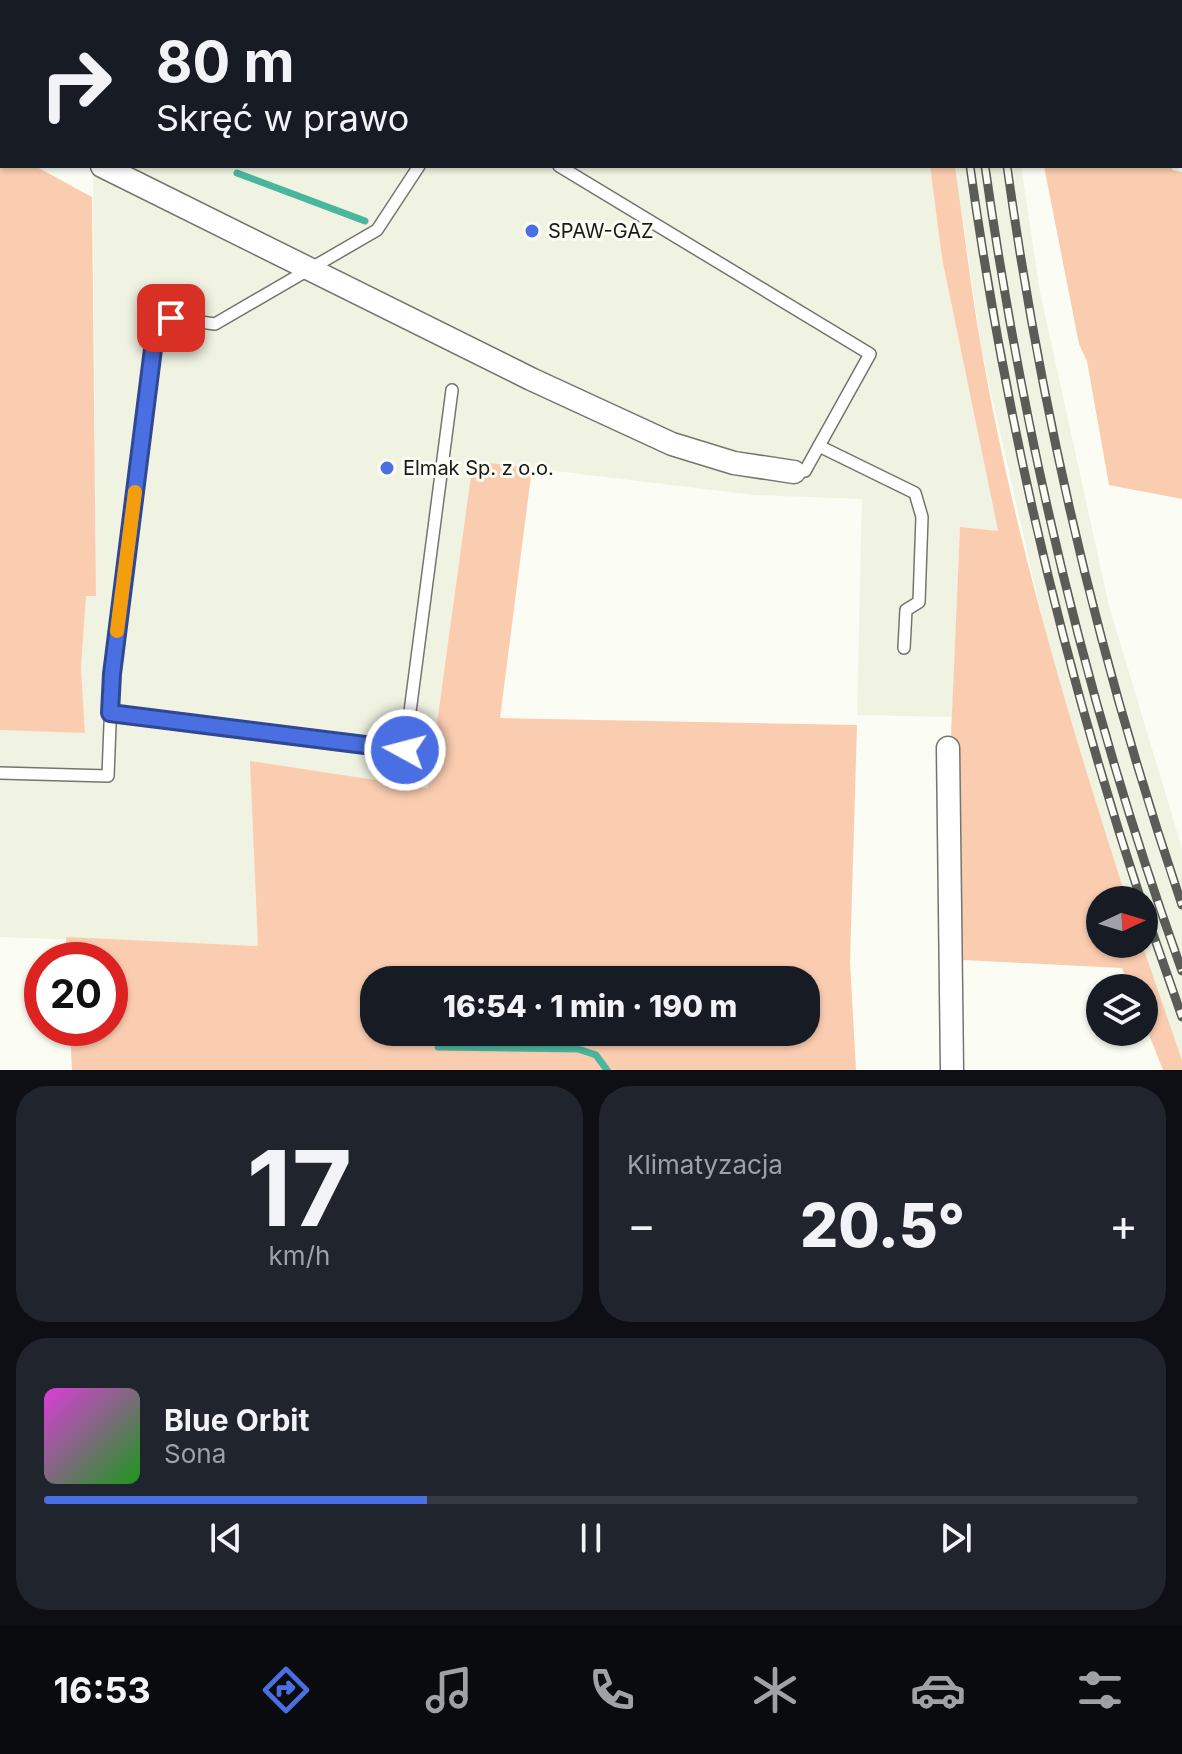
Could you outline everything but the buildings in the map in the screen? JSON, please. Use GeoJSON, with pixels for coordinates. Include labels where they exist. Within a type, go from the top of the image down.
{"type":"FeatureCollection","features":[{"type":"Feature","properties":{"kind":"street"},"geometry":{"type":"LineString","coordinates":[[106,168],[531,379],[672,444],[734,463],[794,472]]}},
{"type":"Feature","properties":{"kind":"street"},"geometry":{"type":"LineString","coordinates":[[948,748],[952,1070]]}},
{"type":"Feature","properties":{"kind":"lane"},"geometry":{"type":"LineString","coordinates":[[0,773],[108,776],[112,674],[157,333],[171,318],[215,324],[377,230],[418,168]]}},
{"type":"Feature","properties":{"kind":"lane"},"geometry":{"type":"LineString","coordinates":[[562,168],[870,354],[805,471],[794,472]]}},
{"type":"Feature","properties":{"kind":"lane"},"geometry":{"type":"LineString","coordinates":[[110,713],[405,750],[452,390]]}},
{"type":"Feature","properties":{"kind":"lane"},"geometry":{"type":"LineString","coordinates":[[819,446],[915,493],[922,517],[919,602],[906,610],[904,648]]}},
{"type":"Feature","properties":{"kind":"shaded area"},"geometry":{"type":"Polygon","coordinates":[[[0,168],[39,168],[92,197],[96,596],[86,596],[81,669],[85,733],[0,730],[0,168]]]}},
{"type":"Feature","properties":{"kind":"shaded area"},"geometry":{"type":"Polygon","coordinates":[[[93,168],[930,168],[942,258],[998,532],[960,528],[952,717],[857,715],[862,499],[754,495],[473,461],[428,788],[258,946],[0,937],[0,730],[85,732],[81,669],[86,595],[96,596],[93,168]]]}},
{"type":"Feature","properties":{"kind":"shaded area"},"geometry":{"type":"Polygon","coordinates":[[[930,168],[955,168],[982,353],[1010,492],[1064,697],[1123,886],[1086,886],[1086,958],[1147,958],[1152,974],[1124,974],[1122,968],[962,960],[956,749],[951,735],[960,527],[998,531],[942,258],[930,168]]]}},
{"type":"Feature","properties":{"kind":"shaded area"},"geometry":{"type":"Polygon","coordinates":[[[955,168],[1021,168],[1040,292],[1109,606],[1182,848],[1182,1060],[1158,990],[1158,974],[1152,974],[1147,958],[1158,958],[1158,886],[1122,886],[1080,756],[1045,630],[982,353],[955,168]]]}},
{"type":"Feature","properties":{"kind":"shaded area"},"geometry":{"type":"Polygon","coordinates":[[[1044,168],[1172,168],[1182,172],[1182,499],[1109,485],[1087,361],[1079,344],[1044,168]]]}},
{"type":"Feature","properties":{"kind":"shaded area"},"geometry":{"type":"Polygon","coordinates":[[[473,461],[532,468],[500,718],[857,725],[850,962],[856,1070],[72,1070],[71,1046],[128,1046],[128,942],[66,942],[66,937],[258,946],[250,761],[428,788],[473,461]]]}},
{"type":"Feature","properties":{"kind":"shaded area"},"geometry":{"type":"Polygon","coordinates":[[[1158,990],[1182,1060],[1182,1070],[1163,1070],[1154,1046],[1158,1046],[1158,990]]]}},
{"type":"Feature","properties":{"kind":"waterway"},"geometry":{"type":"LineString","coordinates":[[237,173],[365,221]]}},
{"type":"Feature","properties":{"kind":"waterway"},"geometry":{"type":"LineString","coordinates":[[438,1047],[578,1049],[596,1055],[607,1070]]}},
{"type":"Feature","properties":{"kind":"railway"},"geometry":{"type":"LineString","coordinates":[[970,168],[1000,353],[1039,537],[1086,720],[1136,886]]}},
{"type":"Feature","properties":{"kind":"railway"},"geometry":{"type":"LineString","coordinates":[[985,168],[1019,371],[1063,574],[1117,774],[1182,971]]}},
{"type":"Feature","properties":{"kind":"railway"},"geometry":{"type":"LineString","coordinates":[[1007,168],[1038,354],[1077,540],[1125,723],[1182,905]]}},
{"type":"Feature","properties":{"kind":"railway"},"geometry":{"type":"LineString","coordinates":[[1158,948],[1182,1017]]}},
{"type":"Feature","properties":{"kind":"slow traffic"},"geometry":{"type":"LineString","coordinates":[[117,631],[135,492]]}},
{"type":"Feature","properties":{"kind":"place","name":"SPAW-GAZ"},"geometry":{"type":"Point","coordinates":[532,231]}},
{"type":"Feature","properties":{"kind":"place","name":"Elmak Sp. z o.o."},"geometry":{"type":"Point","coordinates":[387,468]}},
{"type":"Feature","properties":{"kind":"route"},"geometry":{"type":"LineString","coordinates":[[171,318],[161,326],[154,341],[112,674],[110,713],[405,750]]}}]}
